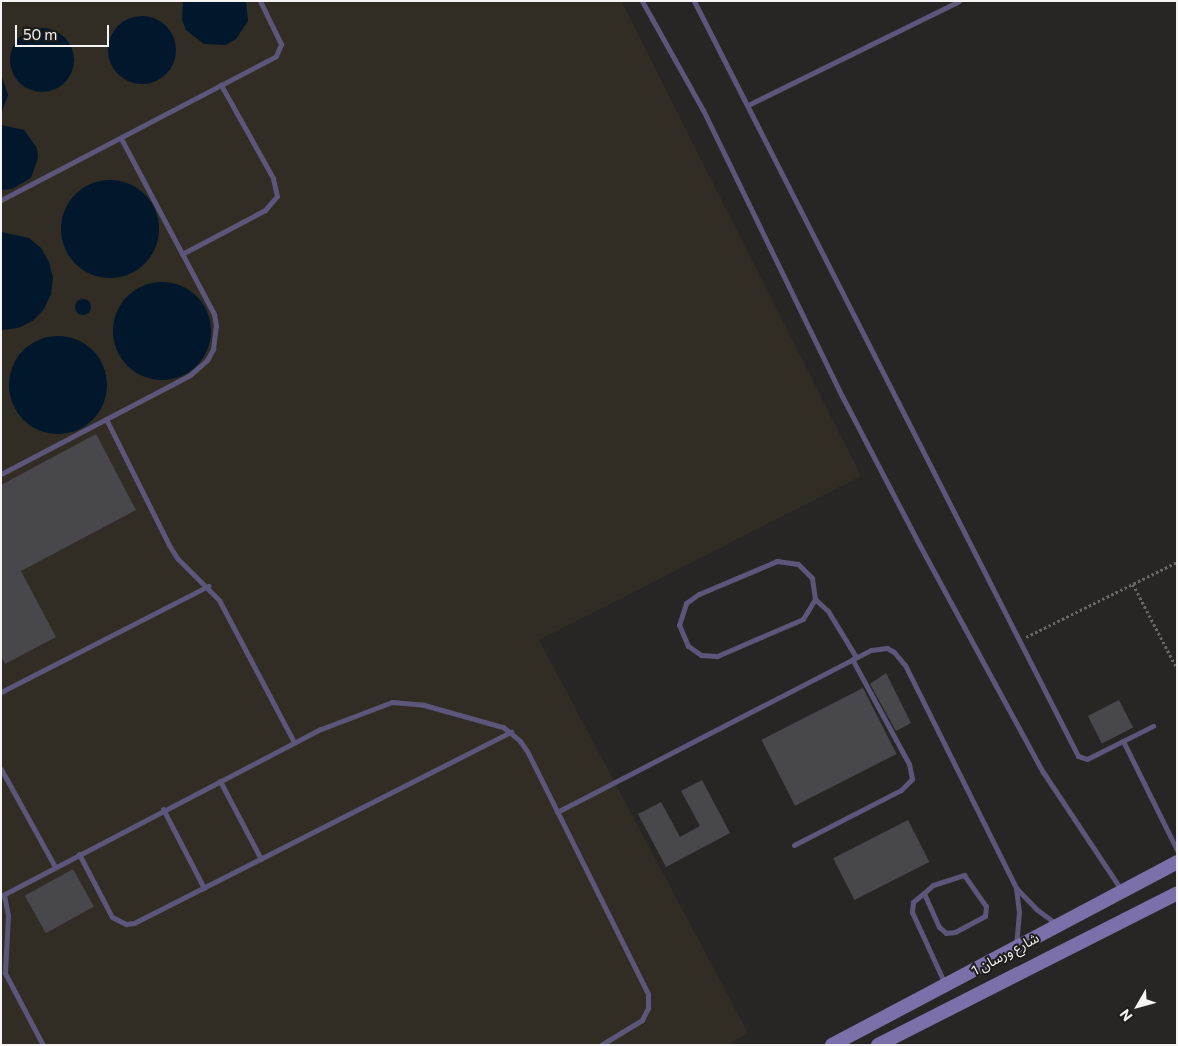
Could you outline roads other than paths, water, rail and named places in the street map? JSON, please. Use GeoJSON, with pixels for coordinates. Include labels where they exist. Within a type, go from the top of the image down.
{"type":"FeatureCollection","features":[{"type":"Feature","properties":{"kind":"street","name":"شارع ورسان 1"},"geometry":{"type":"LineString","coordinates":[[832,1045],[1060,926],[1177,862]]}},
{"type":"Feature","properties":{"kind":"street","name":"شارع ورسان 1"},"geometry":{"type":"LineString","coordinates":[[878,1045],[1177,893]]}},
{"type":"Feature","properties":{"kind":"lane"},"geometry":{"type":"LineString","coordinates":[[1,200],[270,60],[280,50],[279,37],[260,1]]}},
{"type":"Feature","properties":{"kind":"lane"},"geometry":{"type":"LineString","coordinates":[[642,1],[734,170],[842,396],[919,544],[1042,772],[1122,892]]}},
{"type":"Feature","properties":{"kind":"lane"},"geometry":{"type":"LineString","coordinates":[[694,1],[1078,756],[1087,759],[1153,726]]}},
{"type":"Feature","properties":{"kind":"lane"},"geometry":{"type":"LineString","coordinates":[[748,105],[958,1]]}},
{"type":"Feature","properties":{"kind":"lane"},"geometry":{"type":"LineString","coordinates":[[182,254],[265,210],[276,196],[273,178],[221,85]]}},
{"type":"Feature","properties":{"kind":"lane"},"geometry":{"type":"LineString","coordinates":[[1,474],[190,375],[203,364],[213,349],[216,326],[214,314],[121,138]]}},
{"type":"Feature","properties":{"kind":"lane"},"geometry":{"type":"LineString","coordinates":[[106,419],[169,545],[187,569],[208,586],[228,616],[294,742]]}},
{"type":"Feature","properties":{"kind":"lane"},"geometry":{"type":"LineString","coordinates":[[794,845],[901,790],[912,779],[909,764],[854,658],[828,611],[815,599],[815,588],[806,570],[788,560],[777,561],[692,598],[682,610],[680,633],[694,651],[716,656],[797,623],[809,613],[815,599]]}},
{"type":"Feature","properties":{"kind":"lane"},"geometry":{"type":"LineString","coordinates":[[1,692],[208,586]]}},
{"type":"Feature","properties":{"kind":"lane"},"geometry":{"type":"LineString","coordinates":[[557,812],[878,647],[894,652],[901,658],[1016,888],[1036,909],[1060,926]]}},
{"type":"Feature","properties":{"kind":"lane"},"geometry":{"type":"LineString","coordinates":[[43,1045],[5,973],[8,915],[2,895],[294,742],[357,714],[403,702],[493,724],[511,732],[527,751],[648,994],[648,1008],[642,1020],[601,1045]]}},
{"type":"Feature","properties":{"kind":"lane"},"geometry":{"type":"LineString","coordinates":[[79,854],[112,917],[126,924],[141,920],[511,732]]}},
{"type":"Feature","properties":{"kind":"lane"},"geometry":{"type":"LineString","coordinates":[[1123,741],[1177,850]]}},
{"type":"Feature","properties":{"kind":"lane"},"geometry":{"type":"LineString","coordinates":[[1,769],[55,867]]}},
{"type":"Feature","properties":{"kind":"lane"},"geometry":{"type":"LineString","coordinates":[[220,781],[261,859]]}},
{"type":"Feature","properties":{"kind":"lane"},"geometry":{"type":"LineString","coordinates":[[163,809],[204,888]]}},
{"type":"Feature","properties":{"kind":"lane"},"geometry":{"type":"LineString","coordinates":[[924,893],[939,927],[946,933],[955,932],[985,916],[986,906],[964,875],[933,884],[912,902],[912,912],[946,985]]}},
{"type":"Feature","properties":{"kind":"lane"},"geometry":{"type":"LineString","coordinates":[[1015,949],[1019,912],[1016,888]]}},
{"type":"Feature","properties":{"kind":"water"},"geometry":{"type":"Polygon","coordinates":[[[183,1],[246,1],[248,21],[236,39],[226,45],[204,44],[186,30],[182,20],[183,1]]]}},
{"type":"Feature","properties":{"kind":"water"},"geometry":{"type":"Polygon","coordinates":[[[142,16],[155,19],[166,26],[173,37],[176,50],[173,63],[166,74],[155,81],[142,84],[129,81],[118,74],[111,63],[108,50],[111,37],[118,26],[129,19],[142,16]]]}},
{"type":"Feature","properties":{"kind":"water"},"geometry":{"type":"Polygon","coordinates":[[[36,28],[48,28],[65,37],[72,48],[74,60],[72,72],[65,83],[48,92],[36,92],[24,87],[15,78],[10,66],[10,54],[15,42],[24,33],[36,28]]]}},
{"type":"Feature","properties":{"kind":"water"},"geometry":{"type":"Polygon","coordinates":[[[1,74],[8,95],[1,114],[1,74]]]}},
{"type":"Feature","properties":{"kind":"water"},"geometry":{"type":"Polygon","coordinates":[[[1,125],[24,130],[37,148],[38,158],[31,178],[12,189],[1,190],[1,125]]]}},
{"type":"Feature","properties":{"kind":"water"},"geometry":{"type":"Polygon","coordinates":[[[110,180],[129,184],[144,195],[155,210],[159,229],[155,248],[144,263],[129,274],[110,278],[91,274],[76,263],[65,248],[61,229],[65,210],[76,195],[91,184],[110,180]]]}},
{"type":"Feature","properties":{"kind":"water"},"geometry":{"type":"Polygon","coordinates":[[[1,232],[29,238],[41,248],[49,262],[53,278],[51,294],[44,309],[33,321],[18,328],[2,330],[1,232]]]}},
{"type":"Feature","properties":{"kind":"water"},"geometry":{"type":"Polygon","coordinates":[[[162,282],[181,286],[196,297],[207,312],[211,331],[207,350],[196,365],[181,376],[162,380],[143,376],[128,365],[117,350],[113,331],[117,312],[128,297],[143,286],[162,282]]]}},
{"type":"Feature","properties":{"kind":"water"},"geometry":{"type":"Polygon","coordinates":[[[83,299],[91,307],[83,315],[75,307],[83,299]]]}},
{"type":"Feature","properties":{"kind":"water"},"geometry":{"type":"Polygon","coordinates":[[[58,336],[77,340],[92,351],[103,366],[107,385],[103,404],[92,419],[77,430],[58,434],[39,430],[24,419],[13,404],[9,385],[13,366],[24,351],[39,340],[58,336]]]}}]}
